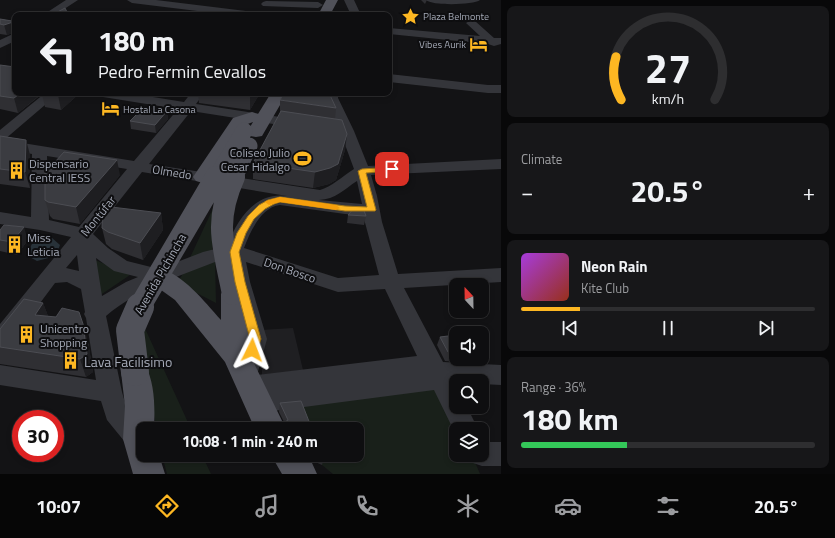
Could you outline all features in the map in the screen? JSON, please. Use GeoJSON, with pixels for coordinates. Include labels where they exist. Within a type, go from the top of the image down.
{"type":"FeatureCollection","features":[{"type":"Feature","properties":{"kind":"main road","name":"Avenida Pichincha"},"geometry":{"type":"LineString","coordinates":[[267,96],[229,190],[223,210],[222,240],[248,379],[269,422]]}},
{"type":"Feature","properties":{"kind":"main road","name":"Avenida Pichincha"},"geometry":{"type":"LineString","coordinates":[[139,422],[140,406],[130,330],[137,311],[254,125],[277,96]]}},
{"type":"Feature","properties":{"kind":"main road"},"geometry":{"type":"LineString","coordinates":[[202,177],[239,122],[254,125]]}},
{"type":"Feature","properties":{"kind":"main road"},"geometry":{"type":"LineString","coordinates":[[158,276],[184,294],[248,379]]}},
{"type":"Feature","properties":{"kind":"main road","name":"Avenida Pichincha"},"geometry":{"type":"LineString","coordinates":[[145,462],[149,474]]}},
{"type":"Feature","properties":{"kind":"main road"},"geometry":{"type":"LineString","coordinates":[[292,462],[301,474]]}},
{"type":"Feature","properties":{"kind":"street"},"geometry":{"type":"LineString","coordinates":[[53,12],[73,0]]}},
{"type":"Feature","properties":{"kind":"street"},"geometry":{"type":"LineString","coordinates":[[132,0],[231,12]]}},
{"type":"Feature","properties":{"kind":"street"},"geometry":{"type":"LineString","coordinates":[[167,12],[204,0]]}},
{"type":"Feature","properties":{"kind":"street"},"geometry":{"type":"LineString","coordinates":[[349,0],[355,12]]}},
{"type":"Feature","properties":{"kind":"street"},"geometry":{"type":"LineString","coordinates":[[431,0],[475,0]]}},
{"type":"Feature","properties":{"kind":"street"},"geometry":{"type":"LineString","coordinates":[[260,12],[268,2],[321,8]]}},
{"type":"Feature","properties":{"kind":"street"},"geometry":{"type":"LineString","coordinates":[[471,23],[498,44]]}},
{"type":"Feature","properties":{"kind":"street"},"geometry":{"type":"LineString","coordinates":[[392,31],[498,44]]}},
{"type":"Feature","properties":{"kind":"street"},"geometry":{"type":"LineString","coordinates":[[0,45],[12,38]]}},
{"type":"Feature","properties":{"kind":"street"},"geometry":{"type":"LineString","coordinates":[[392,78],[488,89],[501,89]]}},
{"type":"Feature","properties":{"kind":"street"},"geometry":{"type":"LineString","coordinates":[[0,137],[49,96]]}},
{"type":"Feature","properties":{"kind":"street"},"geometry":{"type":"LineString","coordinates":[[122,96],[187,106],[254,125],[314,126]]}},
{"type":"Feature","properties":{"kind":"street","name":"Montúfar"},"geometry":{"type":"LineString","coordinates":[[0,340],[49,276],[195,96]]}},
{"type":"Feature","properties":{"kind":"street"},"geometry":{"type":"LineString","coordinates":[[331,96],[347,131],[363,178],[391,282],[462,422]]}},
{"type":"Feature","properties":{"kind":"street"},"geometry":{"type":"LineString","coordinates":[[328,128],[347,131]]}},
{"type":"Feature","properties":{"kind":"street","name":"Olmedo"},"geometry":{"type":"LineString","coordinates":[[0,144],[313,195],[330,193],[341,184],[363,178],[501,164]]}},
{"type":"Feature","properties":{"kind":"street"},"geometry":{"type":"LineString","coordinates":[[39,151],[40,224]]}},
{"type":"Feature","properties":{"kind":"street"},"geometry":{"type":"LineString","coordinates":[[372,210],[345,209],[280,200],[271,201],[262,207],[251,218],[241,233],[234,252],[240,282],[256,339],[248,379],[432,381],[436,371]]}},
{"type":"Feature","properties":{"kind":"street"},"geometry":{"type":"LineString","coordinates":[[0,218],[40,224],[83,234],[101,253],[121,266],[158,276]]}},
{"type":"Feature","properties":{"kind":"street"},"geometry":{"type":"LineString","coordinates":[[83,234],[94,314],[110,392],[116,412],[136,437]]}},
{"type":"Feature","properties":{"kind":"street","name":"Don Bosco"},"geometry":{"type":"LineString","coordinates":[[94,314],[110,301],[132,287],[210,257],[234,252],[329,283],[348,285],[501,275]]}},
{"type":"Feature","properties":{"kind":"street"},"geometry":{"type":"LineString","coordinates":[[49,276],[69,275],[90,285]]}},
{"type":"Feature","properties":{"kind":"street"},"geometry":{"type":"LineString","coordinates":[[436,371],[501,375]]}},
{"type":"Feature","properties":{"kind":"street"},"geometry":{"type":"LineString","coordinates":[[0,375],[110,392]]}},
{"type":"Feature","properties":{"kind":"street"},"geometry":{"type":"LineString","coordinates":[[489,454],[501,454]]}},
{"type":"Feature","properties":{"kind":"shaded area"},"geometry":{"type":"Polygon","coordinates":[[[216,202],[212,252],[188,262],[216,202]]]}},
{"type":"Feature","properties":{"kind":"shaded area"},"geometry":{"type":"Polygon","coordinates":[[[52,238],[60,245],[56,256],[37,261],[26,255],[32,244],[52,238]]]}},
{"type":"Feature","properties":{"kind":"shaded area"},"geometry":{"type":"Polygon","coordinates":[[[93,259],[130,275],[96,298],[93,259]]]}},
{"type":"Feature","properties":{"kind":"shaded area"},"geometry":{"type":"Polygon","coordinates":[[[215,259],[216,303],[177,283],[184,272],[215,259]]]}},
{"type":"Feature","properties":{"kind":"shaded area"},"geometry":{"type":"Polygon","coordinates":[[[143,324],[188,422],[155,422],[151,403],[143,324]]]}},
{"type":"Feature","properties":{"kind":"shaded area"},"geometry":{"type":"Polygon","coordinates":[[[293,328],[303,370],[262,375],[261,330],[293,328]]]}},
{"type":"Feature","properties":{"kind":"shaded area"},"geometry":{"type":"Polygon","coordinates":[[[443,387],[449,406],[449,414],[451,414],[454,422],[449,422],[449,462],[475,462],[480,474],[333,474],[322,465],[321,462],[364,462],[364,422],[305,422],[298,404],[443,387]]]}},
{"type":"Feature","properties":{"kind":"shaded area"},"geometry":{"type":"Polygon","coordinates":[[[164,462],[205,462],[211,474],[167,474],[164,462]]]}},
{"type":"Feature","properties":{"kind":"building"},"geometry":{"type":"Polygon","coordinates":[[[65,8],[67,12],[58,12],[65,8]]]}},
{"type":"Feature","properties":{"kind":"building"},"geometry":{"type":"Polygon","coordinates":[[[0,19],[12,21],[12,22],[4,25],[0,24],[0,19]]]}},
{"type":"Feature","properties":{"kind":"building"},"geometry":{"type":"Polygon","coordinates":[[[0,65],[12,67],[12,96],[17,96],[14,98],[0,96],[0,65]]]}},
{"type":"Feature","properties":{"kind":"building"},"geometry":{"type":"Polygon","coordinates":[[[282,96],[330,96],[336,108],[280,100],[282,96]]]}},
{"type":"Feature","properties":{"kind":"building"},"geometry":{"type":"Polygon","coordinates":[[[144,107],[167,111],[155,125],[130,121],[144,107]]]}},
{"type":"Feature","properties":{"kind":"building","name":"Coliseo Julio Cesar Hidalgo"},"geometry":{"type":"Polygon","coordinates":[[[281,111],[342,120],[347,134],[338,164],[315,172],[253,163],[281,111]]]}},
{"type":"Feature","properties":{"kind":"building"},"geometry":{"type":"Polygon","coordinates":[[[0,136],[26,140],[25,172],[0,169],[0,136]]]}},
{"type":"Feature","properties":{"kind":"building"},"geometry":{"type":"Polygon","coordinates":[[[64,152],[117,160],[76,207],[48,202],[45,200],[45,173],[64,152]]]}},
{"type":"Feature","properties":{"kind":"building"},"geometry":{"type":"Polygon","coordinates":[[[103,206],[161,213],[140,243],[108,232],[102,228],[103,206]]]}},
{"type":"Feature","properties":{"kind":"building"},"geometry":{"type":"Polygon","coordinates":[[[355,207],[363,208],[366,216],[348,215],[355,207]]]}},
{"type":"Feature","properties":{"kind":"building"},"geometry":{"type":"Polygon","coordinates":[[[4,225],[24,227],[12,242],[0,240],[0,230],[4,225]]]}},
{"type":"Feature","properties":{"kind":"building"},"geometry":{"type":"Polygon","coordinates":[[[24,299],[43,303],[35,315],[56,317],[62,308],[79,312],[83,324],[87,354],[80,359],[0,347],[0,329],[24,299]]]}},
{"type":"Feature","properties":{"kind":"building"},"geometry":{"type":"Polygon","coordinates":[[[449,336],[449,352],[448,352],[440,337],[449,336]]]}},
{"type":"Feature","properties":{"kind":"building"},"geometry":{"type":"Polygon","coordinates":[[[301,401],[309,422],[285,422],[288,420],[280,403],[301,401]]]}},
{"type":"Feature","properties":{"kind":"slow traffic"},"geometry":{"type":"LineString","coordinates":[[269,202],[280,200],[336,208]]}},
{"type":"Feature","properties":{"kind":"place","name":"Plaza Belmonte"},"geometry":{"type":"Point","coordinates":[410,16]}},
{"type":"Feature","properties":{"kind":"place","name":"Vibes Aurik"},"geometry":{"type":"Point","coordinates":[479,44]}},
{"type":"Feature","properties":{"kind":"place","name":"Hostal La Casona"},"geometry":{"type":"Point","coordinates":[110,109]}},
{"type":"Feature","properties":{"kind":"place","name":"Coliseo Julio Cesar Hidalgo"},"geometry":{"type":"Point","coordinates":[303,159]}},
{"type":"Feature","properties":{"kind":"place","name":"Dispensario Central IESS"},"geometry":{"type":"Point","coordinates":[16,170]}},
{"type":"Feature","properties":{"kind":"place","name":"Miss Leticia"},"geometry":{"type":"Point","coordinates":[14,244]}},
{"type":"Feature","properties":{"kind":"place","name":"Unicentro Shopping"},"geometry":{"type":"Point","coordinates":[27,335]}},
{"type":"Feature","properties":{"kind":"place","name":"Lava Facilisimo"},"geometry":{"type":"Point","coordinates":[71,361]}},
{"type":"Feature","properties":{"kind":"route"},"geometry":{"type":"LineString","coordinates":[[252,350],[256,339],[240,282],[234,252],[241,233],[251,218],[262,207],[271,201],[280,200],[345,209],[372,210],[362,171],[392,169]]}}]}
